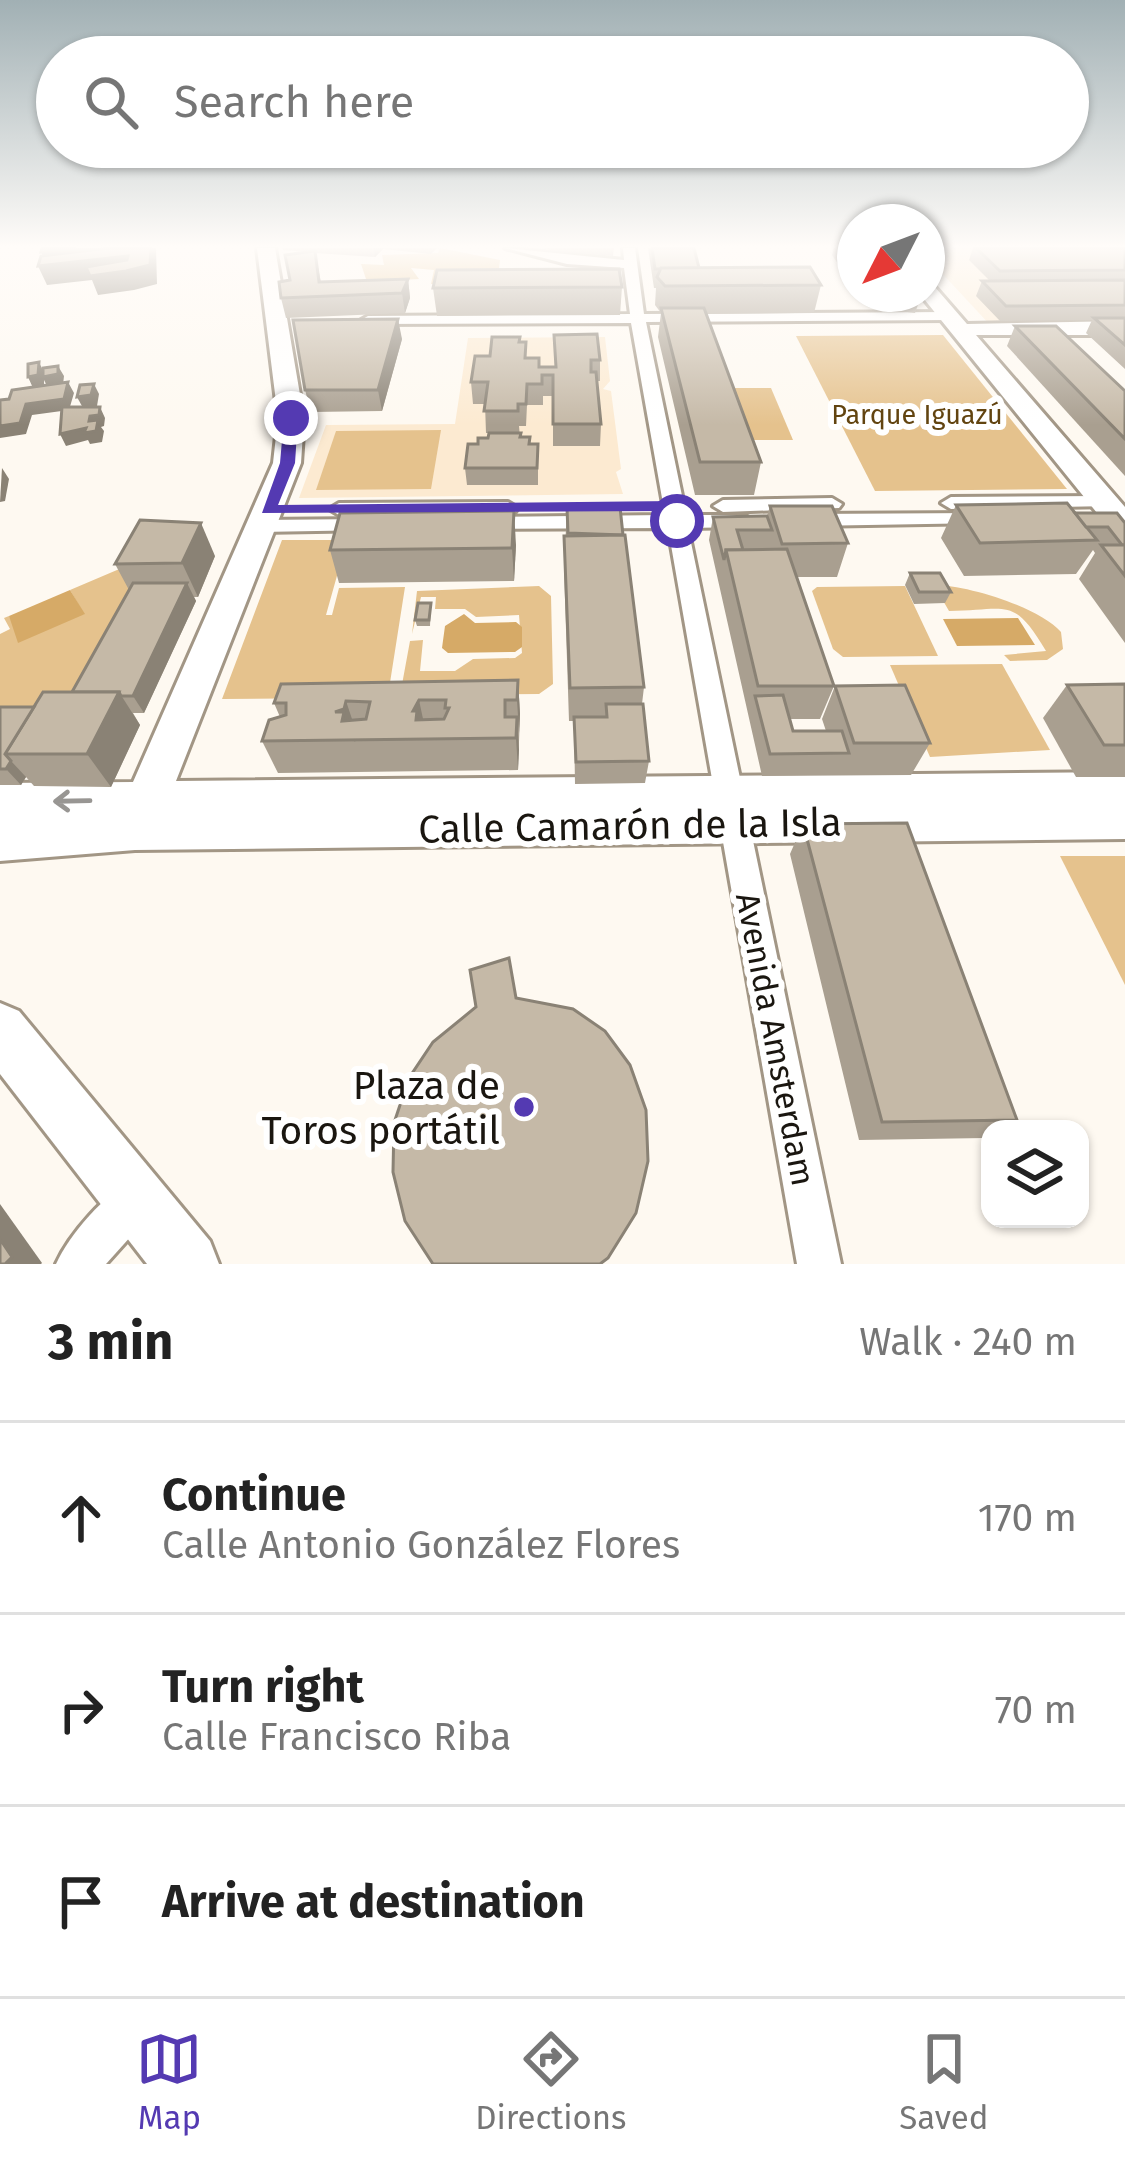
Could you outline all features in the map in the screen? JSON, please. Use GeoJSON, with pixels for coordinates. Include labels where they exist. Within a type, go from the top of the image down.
{"type":"FeatureCollection","features":[{"type":"Feature","properties":{"kind":"street"},"geometry":{"type":"LineString","coordinates":[[140,815],[287,463],[291,418],[281,307]]}},
{"type":"Feature","properties":{"kind":"street","name":"Avenida Amsterdam"},"geometry":{"type":"LineString","coordinates":[[636,307],[819,1264]]}},
{"type":"Feature","properties":{"kind":"street"},"geometry":{"type":"LineString","coordinates":[[957,307],[1118,511]]}},
{"type":"Feature","properties":{"kind":"street"},"geometry":{"type":"LineString","coordinates":[[945,312],[1118,511]]}},
{"type":"Feature","properties":{"kind":"street"},"geometry":{"type":"LineString","coordinates":[[354,320],[948,316]]}},
{"type":"Feature","properties":{"kind":"street"},"geometry":{"type":"LineString","coordinates":[[976,328],[1125,328]]}},
{"type":"Feature","properties":{"kind":"street"},"geometry":{"type":"LineString","coordinates":[[264,518],[1118,511]]}},
{"type":"Feature","properties":{"kind":"street","name":"Calle Camarón de la Isla"},"geometry":{"type":"LineString","coordinates":[[732,809],[1125,791]]}},
{"type":"Feature","properties":{"kind":"street","name":"Calle Camarón de la Isla"},"geometry":{"type":"LineString","coordinates":[[2,812],[732,809],[1125,819]]}},
{"type":"Feature","properties":{"kind":"street"},"geometry":{"type":"LineString","coordinates":[[0,1030],[187,1264]]}},
{"type":"Feature","properties":{"kind":"street"},"geometry":{"type":"LineString","coordinates":[[78,1264],[135,1200]]}},
{"type":"Feature","properties":{"kind":"shaded area"},"geometry":{"type":"Polygon","coordinates":[[[973,307],[1116,307],[1125,327],[991,326],[973,307]]]}},
{"type":"Feature","properties":{"kind":"shaded area"},"geometry":{"type":"Polygon","coordinates":[[[605,337],[610,381],[603,389],[611,391],[621,469],[616,472],[623,494],[299,498],[326,425],[455,424],[468,338],[605,337]]]}},
{"type":"Feature","properties":{"kind":"shaded area"},"geometry":{"type":"Polygon","coordinates":[[[70,590],[85,614],[18,643],[9,616],[70,590]]]}},
{"type":"Feature","properties":{"kind":"shaded area"},"geometry":{"type":"Polygon","coordinates":[[[464,614],[475,623],[516,622],[522,627],[522,647],[515,652],[448,653],[442,648],[445,626],[464,614]]]}},
{"type":"Feature","properties":{"kind":"shaded area"},"geometry":{"type":"Polygon","coordinates":[[[1018,618],[1035,645],[957,646],[943,619],[1018,618]]]}},
{"type":"Feature","properties":{"kind":"green space","name":"Parque Iguazú"},"geometry":{"type":"Polygon","coordinates":[[[943,335],[1067,489],[875,491],[796,336],[943,335]]]}},
{"type":"Feature","properties":{"kind":"green space"},"geometry":{"type":"Polygon","coordinates":[[[723,388],[771,388],[793,440],[740,440],[723,388]]]}},
{"type":"Feature","properties":{"kind":"green space"},"geometry":{"type":"Polygon","coordinates":[[[441,430],[431,489],[316,490],[336,431],[441,430]]]}},
{"type":"Feature","properties":{"kind":"green space"},"geometry":{"type":"Polygon","coordinates":[[[282,540],[347,540],[326,615],[332,615],[339,588],[405,587],[389,689],[341,698],[222,699],[282,540]]]}},
{"type":"Feature","properties":{"kind":"green space"},"geometry":{"type":"Polygon","coordinates":[[[157,553],[76,725],[0,725],[0,634],[10,629],[4,618],[9,616],[17,631],[84,614],[70,590],[157,553]]]}},
{"type":"Feature","properties":{"kind":"green space"},"geometry":{"type":"Polygon","coordinates":[[[934,585],[983,593],[1037,614],[1061,632],[1063,649],[1047,660],[1010,661],[1004,655],[1046,651],[1025,621],[1008,610],[949,611],[934,585]]]}},
{"type":"Feature","properties":{"kind":"green space"},"geometry":{"type":"Polygon","coordinates":[[[539,586],[551,596],[553,684],[539,694],[405,695],[401,690],[410,641],[423,640],[420,671],[455,671],[473,659],[515,658],[522,653],[519,615],[476,617],[465,609],[435,609],[436,597],[421,597],[412,634],[417,591],[539,586]]]}},
{"type":"Feature","properties":{"kind":"green space"},"geometry":{"type":"Polygon","coordinates":[[[905,586],[938,656],[843,657],[833,649],[812,591],[817,587],[905,586]]]}},
{"type":"Feature","properties":{"kind":"green space"},"geometry":{"type":"Polygon","coordinates":[[[1002,664],[1050,750],[930,757],[890,665],[1002,664]]]}},
{"type":"Feature","properties":{"kind":"green space"},"geometry":{"type":"Polygon","coordinates":[[[1060,856],[1125,856],[1125,985],[1060,856]]]}},
{"type":"Feature","properties":{"kind":"building"},"geometry":{"type":"Polygon","coordinates":[[[661,308],[704,308],[761,462],[700,462],[661,308]]]}},
{"type":"Feature","properties":{"kind":"building"},"geometry":{"type":"Polygon","coordinates":[[[1094,318],[1125,318],[1125,345],[1094,318]]]}},
{"type":"Feature","properties":{"kind":"building"},"geometry":{"type":"Polygon","coordinates":[[[398,319],[378,390],[305,390],[293,320],[398,319]]]}},
{"type":"Feature","properties":{"kind":"building"},"geometry":{"type":"Polygon","coordinates":[[[1015,326],[1056,326],[1125,391],[1125,439],[1015,326]]]}},
{"type":"Feature","properties":{"kind":"building"},"geometry":{"type":"Polygon","coordinates":[[[597,334],[600,360],[591,360],[591,372],[596,372],[601,424],[553,424],[553,375],[542,375],[542,384],[527,384],[526,404],[518,404],[518,411],[484,411],[488,382],[471,382],[475,356],[490,356],[492,337],[520,337],[519,342],[526,342],[525,358],[539,358],[539,367],[556,367],[554,335],[597,334]]]}},
{"type":"Feature","properties":{"kind":"building"},"geometry":{"type":"Polygon","coordinates":[[[39,362],[38,375],[28,377],[28,364],[39,362]]]}},
{"type":"Feature","properties":{"kind":"building"},"geometry":{"type":"Polygon","coordinates":[[[58,366],[58,374],[43,377],[43,368],[58,366]]]}},
{"type":"Feature","properties":{"kind":"building"},"geometry":{"type":"Polygon","coordinates":[[[68,382],[64,399],[26,404],[20,423],[0,426],[0,400],[9,399],[12,390],[68,382]]]}},
{"type":"Feature","properties":{"kind":"building"},"geometry":{"type":"Polygon","coordinates":[[[94,384],[91,395],[77,397],[80,385],[94,384]]]}},
{"type":"Feature","properties":{"kind":"building"},"geometry":{"type":"Polygon","coordinates":[[[62,407],[100,407],[99,415],[90,416],[89,421],[98,420],[96,431],[84,433],[86,428],[60,434],[62,407]]]}},
{"type":"Feature","properties":{"kind":"building"},"geometry":{"type":"Polygon","coordinates":[[[489,433],[530,437],[529,444],[538,444],[537,468],[465,468],[468,444],[478,444],[478,438],[488,438],[489,433]]]}},
{"type":"Feature","properties":{"kind":"building"},"geometry":{"type":"Polygon","coordinates":[[[1067,503],[1097,540],[980,543],[956,505],[1067,503]]]}},
{"type":"Feature","properties":{"kind":"building"},"geometry":{"type":"Polygon","coordinates":[[[770,506],[832,506],[848,543],[782,544],[770,506]]]}},
{"type":"Feature","properties":{"kind":"building"},"geometry":{"type":"Polygon","coordinates":[[[620,507],[623,535],[568,533],[567,508],[620,507]]]}},
{"type":"Feature","properties":{"kind":"building"},"geometry":{"type":"Polygon","coordinates":[[[514,511],[512,548],[330,550],[340,513],[514,511]]]}},
{"type":"Feature","properties":{"kind":"building"},"geometry":{"type":"Polygon","coordinates":[[[1075,513],[1117,513],[1125,523],[1125,545],[1108,527],[1086,527],[1075,513]]]}},
{"type":"Feature","properties":{"kind":"building"},"geometry":{"type":"Polygon","coordinates":[[[767,516],[772,530],[737,530],[743,550],[726,550],[724,560],[713,517],[767,516]]]}},
{"type":"Feature","properties":{"kind":"building"},"geometry":{"type":"Polygon","coordinates":[[[140,520],[201,523],[182,563],[115,564],[140,520]]]}},
{"type":"Feature","properties":{"kind":"building"},"geometry":{"type":"Polygon","coordinates":[[[625,535],[644,687],[570,688],[564,536],[625,535]]]}},
{"type":"Feature","properties":{"kind":"building"},"geometry":{"type":"Polygon","coordinates":[[[1101,545],[1125,545],[1125,576],[1101,545]]]}},
{"type":"Feature","properties":{"kind":"building"},"geometry":{"type":"Polygon","coordinates":[[[787,549],[834,686],[758,686],[726,550],[787,549]]]}},
{"type":"Feature","properties":{"kind":"building"},"geometry":{"type":"Polygon","coordinates":[[[910,573],[940,573],[951,592],[919,592],[910,573]]]}},
{"type":"Feature","properties":{"kind":"building"},"geometry":{"type":"Polygon","coordinates":[[[133,583],[187,583],[133,696],[72,692],[133,583]]]}},
{"type":"Feature","properties":{"kind":"building"},"geometry":{"type":"Polygon","coordinates":[[[418,603],[431,603],[429,620],[415,620],[418,603]]]}},
{"type":"Feature","properties":{"kind":"building"},"geometry":{"type":"Polygon","coordinates":[[[518,680],[517,700],[505,700],[505,717],[517,717],[516,738],[262,741],[269,720],[286,715],[286,703],[274,703],[281,684],[518,680]],[[419,700],[413,711],[417,711],[416,720],[444,719],[449,708],[445,708],[446,700],[419,700]],[[346,701],[344,709],[335,712],[344,712],[342,721],[366,719],[370,702],[346,701]]]}},
{"type":"Feature","properties":{"kind":"building"},"geometry":{"type":"Polygon","coordinates":[[[1125,684],[1125,745],[1104,745],[1067,685],[1125,684]]]}},
{"type":"Feature","properties":{"kind":"building"},"geometry":{"type":"Polygon","coordinates":[[[905,685],[930,743],[854,743],[835,686],[905,685]]]}},
{"type":"Feature","properties":{"kind":"building"},"geometry":{"type":"Polygon","coordinates":[[[43,692],[119,692],[87,754],[5,754],[43,692]]]}},
{"type":"Feature","properties":{"kind":"building"},"geometry":{"type":"Polygon","coordinates":[[[783,695],[793,731],[842,731],[849,753],[770,754],[755,696],[783,695]]]}},
{"type":"Feature","properties":{"kind":"building"},"geometry":{"type":"Polygon","coordinates":[[[606,704],[643,704],[649,761],[576,762],[574,717],[607,717],[606,704]]]}},
{"type":"Feature","properties":{"kind":"building"},"geometry":{"type":"Polygon","coordinates":[[[0,707],[34,707],[5,754],[11,761],[6,769],[0,769],[0,707]]]}},
{"type":"Feature","properties":{"kind":"building"},"geometry":{"type":"Polygon","coordinates":[[[907,823],[1017,1120],[882,1122],[803,824],[907,823]]]}},
{"type":"Feature","properties":{"kind":"building","name":"Plaza de Toros portátil"},"geometry":{"type":"Polygon","coordinates":[[[509,958],[516,998],[573,1009],[605,1031],[630,1065],[646,1110],[648,1161],[636,1213],[600,1264],[433,1264],[405,1221],[393,1172],[394,1123],[409,1078],[433,1042],[476,1007],[470,970],[509,958]]]}},
{"type":"Feature","properties":{"kind":"building"},"geometry":{"type":"Polygon","coordinates":[[[0,1239],[12,1257],[5,1264],[0,1264],[0,1239]]]}},
{"type":"Feature","properties":{"kind":"place","name":"Plaza de Toros portátil"},"geometry":{"type":"Point","coordinates":[524,1107]}},
{"type":"Feature","properties":{"kind":"route"},"geometry":{"type":"LineString","coordinates":[[291,418],[287,463],[268,510],[674,506],[677,521]]}}]}
